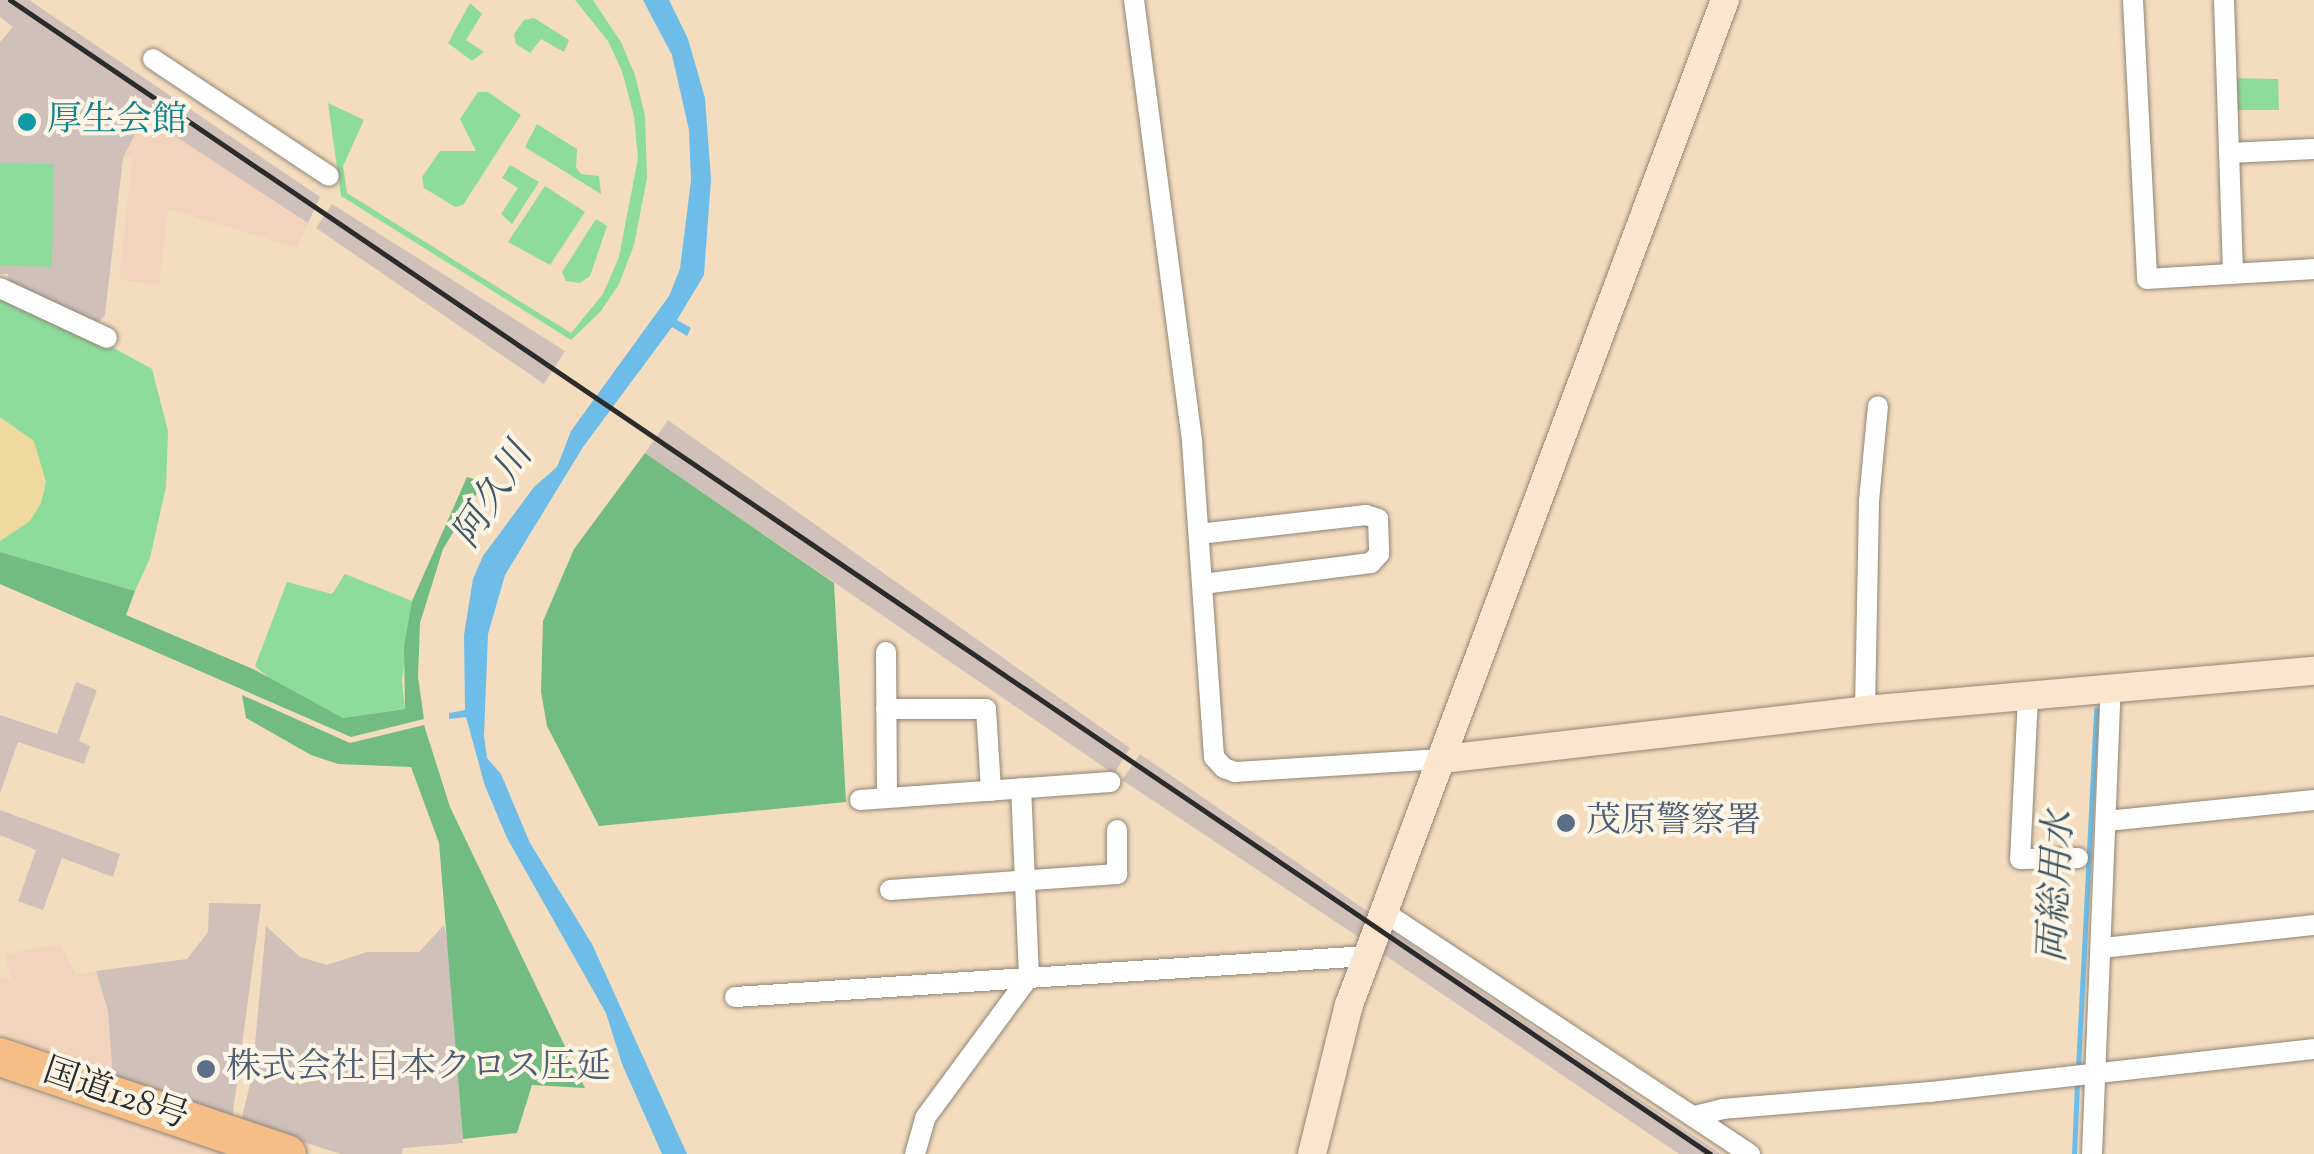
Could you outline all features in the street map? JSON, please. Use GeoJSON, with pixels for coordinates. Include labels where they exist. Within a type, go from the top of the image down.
{"type":"FeatureCollection","features":[{"type":"Feature","properties":{"kind":"highway","name":"国道128号"},"geometry":{"type":"LineString","coordinates":[[0,1057],[287,1154]]}},
{"type":"Feature","properties":{"kind":"street"},"geometry":{"type":"LineString","coordinates":[[1134,0],[1176,308],[1214,757],[1224,768],[1235,772],[1443,758],[1866,710],[2314,671]]}},
{"type":"Feature","properties":{"kind":"street"},"geometry":{"type":"LineString","coordinates":[[1312,1154],[1333,1056],[1367,956],[1725,0]]}},
{"type":"Feature","properties":{"kind":"street"},"geometry":{"type":"LineString","coordinates":[[2133,0],[2147,279],[2233,271],[2314,270]]}},
{"type":"Feature","properties":{"kind":"street"},"geometry":{"type":"LineString","coordinates":[[2224,0],[2233,271]]}},
{"type":"Feature","properties":{"kind":"street"},"geometry":{"type":"LineString","coordinates":[[152,59],[329,176]]}},
{"type":"Feature","properties":{"kind":"street"},"geometry":{"type":"LineString","coordinates":[[2228,153],[2314,149]]}},
{"type":"Feature","properties":{"kind":"street"},"geometry":{"type":"LineString","coordinates":[[0,288],[107,338]]}},
{"type":"Feature","properties":{"kind":"street"},"geometry":{"type":"LineString","coordinates":[[1866,710],[1870,501],[1878,406]]}},
{"type":"Feature","properties":{"kind":"street"},"geometry":{"type":"LineString","coordinates":[[1198,534],[1366,514],[1378,520],[1379,554],[1372,563],[1202,584]]}},
{"type":"Feature","properties":{"kind":"street"},"geometry":{"type":"LineString","coordinates":[[886,652],[887,798]]}},
{"type":"Feature","properties":{"kind":"street"},"geometry":{"type":"LineString","coordinates":[[2092,1154],[2110,691]]}},
{"type":"Feature","properties":{"kind":"street"},"geometry":{"type":"LineString","coordinates":[[2028,697],[2020,859],[2078,858]]}},
{"type":"Feature","properties":{"kind":"street"},"geometry":{"type":"LineString","coordinates":[[886,710],[986,708],[991,791]]}},
{"type":"Feature","properties":{"kind":"street"},"geometry":{"type":"LineString","coordinates":[[860,800],[1110,782]]}},
{"type":"Feature","properties":{"kind":"street"},"geometry":{"type":"LineString","coordinates":[[915,1154],[924,1118],[1029,977],[1021,788]]}},
{"type":"Feature","properties":{"kind":"street"},"geometry":{"type":"LineString","coordinates":[[2107,821],[2314,800]]}},
{"type":"Feature","properties":{"kind":"street"},"geometry":{"type":"LineString","coordinates":[[890,890],[1117,874],[1116,830]]}},
{"type":"Feature","properties":{"kind":"street"},"geometry":{"type":"LineString","coordinates":[[1384,912],[1750,1154]]}},
{"type":"Feature","properties":{"kind":"street"},"geometry":{"type":"LineString","coordinates":[[2102,948],[2314,925]]}},
{"type":"Feature","properties":{"kind":"street"},"geometry":{"type":"LineString","coordinates":[[735,998],[1367,956]]}},
{"type":"Feature","properties":{"kind":"street"},"geometry":{"type":"LineString","coordinates":[[1695,1116],[1722,1109],[2098,1074],[2314,1049]]}},
{"type":"Feature","properties":{"kind":"shaded area"},"geometry":{"type":"Polygon","coordinates":[[[0,0],[29,0],[320,197],[308,223],[144,116],[123,158],[105,315],[98,322],[9,285],[8,274],[0,274],[0,42],[13,27],[0,17],[0,0]]]}},
{"type":"Feature","properties":{"kind":"shaded area"},"geometry":{"type":"Polygon","coordinates":[[[144,116],[308,223],[297,248],[168,209],[159,285],[119,280],[132,159],[123,158],[144,116]]]}},
{"type":"Feature","properties":{"kind":"shaded area"},"geometry":{"type":"Polygon","coordinates":[[[332,204],[565,351],[544,384],[316,228],[332,204]]]}},
{"type":"Feature","properties":{"kind":"shaded area"},"geometry":{"type":"Polygon","coordinates":[[[668,420],[1130,748],[1114,774],[645,453],[668,420]]]}},
{"type":"Feature","properties":{"kind":"shaded area"},"geometry":{"type":"Polygon","coordinates":[[[76,682],[97,690],[79,741],[90,746],[84,764],[18,742],[0,793],[0,715],[57,734],[76,682]]]}},
{"type":"Feature","properties":{"kind":"shaded area"},"geometry":{"type":"Polygon","coordinates":[[[1140,754],[1370,913],[1360,938],[1122,780],[1140,754]]]}},
{"type":"Feature","properties":{"kind":"shaded area"},"geometry":{"type":"Polygon","coordinates":[[[0,810],[120,854],[113,877],[62,858],[43,910],[18,901],[36,850],[0,835],[0,810]]]}},
{"type":"Feature","properties":{"kind":"shaded area"},"geometry":{"type":"Polygon","coordinates":[[[209,903],[261,904],[232,1119],[113,1079],[108,1012],[96,971],[187,959],[208,932],[209,903]]]}},
{"type":"Feature","properties":{"kind":"shaded area"},"geometry":{"type":"Polygon","coordinates":[[[444,925],[452,959],[463,1143],[403,1148],[402,1154],[341,1154],[241,1122],[252,1076],[266,926],[300,957],[327,965],[367,952],[419,952],[444,925]]]}},
{"type":"Feature","properties":{"kind":"shaded area"},"geometry":{"type":"Polygon","coordinates":[[[1391,931],[1721,1154],[1679,1154],[1383,954],[1391,931]]]}},
{"type":"Feature","properties":{"kind":"shaded area"},"geometry":{"type":"Polygon","coordinates":[[[61,944],[76,974],[96,971],[108,1014],[113,1079],[21,1048],[20,1038],[0,1031],[0,977],[10,979],[5,954],[61,944]]]}},
{"type":"Feature","properties":{"kind":"shaded area"},"geometry":{"type":"Polygon","coordinates":[[[0,1080],[100,1114],[102,1108],[247,1154],[0,1154],[0,1080]]]}},
{"type":"Feature","properties":{"kind":"green space"},"geometry":{"type":"Polygon","coordinates":[[[575,0],[593,0],[621,42],[635,75],[645,116],[647,178],[634,245],[619,284],[601,311],[571,340],[341,196],[328,103],[364,120],[343,166],[347,193],[571,333],[603,294],[619,257],[638,158],[634,116],[622,71],[608,41],[575,0]]]}},
{"type":"Feature","properties":{"kind":"green space"},"geometry":{"type":"Polygon","coordinates":[[[470,3],[482,14],[466,40],[484,52],[472,61],[448,43],[470,3]]]}},
{"type":"Feature","properties":{"kind":"green space"},"geometry":{"type":"Polygon","coordinates":[[[534,18],[569,40],[564,52],[541,39],[530,53],[516,44],[514,34],[524,20],[534,18]]]}},
{"type":"Feature","properties":{"kind":"green space"},"geometry":{"type":"Polygon","coordinates":[[[2233,78],[2278,79],[2279,110],[2234,110],[2233,78]]]}},
{"type":"Feature","properties":{"kind":"green space"},"geometry":{"type":"Polygon","coordinates":[[[478,92],[488,92],[521,115],[463,205],[455,207],[424,188],[422,177],[440,151],[476,151],[460,119],[478,92]]]}},
{"type":"Feature","properties":{"kind":"green space"},"geometry":{"type":"Polygon","coordinates":[[[537,124],[577,149],[576,168],[581,174],[599,176],[601,194],[525,147],[537,124]]]}},
{"type":"Feature","properties":{"kind":"green space"},"geometry":{"type":"Polygon","coordinates":[[[0,163],[54,164],[52,267],[0,265],[0,163]]]}},
{"type":"Feature","properties":{"kind":"green space"},"geometry":{"type":"Polygon","coordinates":[[[510,165],[539,182],[512,224],[501,214],[518,188],[502,178],[510,165]]]}},
{"type":"Feature","properties":{"kind":"green space"},"geometry":{"type":"Polygon","coordinates":[[[545,186],[585,212],[550,265],[508,242],[545,186]]]}},
{"type":"Feature","properties":{"kind":"green space"},"geometry":{"type":"Polygon","coordinates":[[[596,219],[607,226],[590,276],[580,283],[566,281],[562,272],[596,219]]]}},
{"type":"Feature","properties":{"kind":"green space"},"geometry":{"type":"Polygon","coordinates":[[[0,296],[74,326],[152,369],[168,431],[166,487],[150,558],[135,591],[0,552],[0,296]]]}},
{"type":"Feature","properties":{"kind":"green space"},"geometry":{"type":"Polygon","coordinates":[[[645,453],[834,583],[846,802],[599,826],[547,726],[541,692],[543,621],[574,549],[645,453]]]}},
{"type":"Feature","properties":{"kind":"green space"},"geometry":{"type":"Polygon","coordinates":[[[467,477],[484,482],[443,549],[420,623],[418,677],[424,719],[351,737],[0,584],[0,552],[135,591],[126,615],[253,669],[343,718],[405,709],[404,647],[412,601],[467,477]]]}},
{"type":"Feature","properties":{"kind":"green space"},"geometry":{"type":"Polygon","coordinates":[[[345,574],[412,601],[402,681],[405,709],[343,718],[272,681],[255,666],[287,582],[332,594],[345,574]]]}},
{"type":"Feature","properties":{"kind":"green space"},"geometry":{"type":"Polygon","coordinates":[[[242,695],[350,743],[424,725],[450,807],[585,1088],[532,1085],[517,1133],[463,1139],[439,843],[411,767],[338,764],[311,755],[246,718],[242,695]]]}},
{"type":"Feature","properties":{"kind":"sand"},"geometry":{"type":"Polygon","coordinates":[[[0,417],[34,441],[46,482],[41,503],[30,521],[0,541],[0,417]]]}},
{"type":"Feature","properties":{"kind":"water"},"geometry":{"type":"Polygon","coordinates":[[[643,0],[669,0],[688,39],[705,98],[711,179],[704,275],[677,320],[691,328],[687,336],[672,327],[583,447],[505,575],[488,634],[484,736],[487,758],[501,774],[530,843],[592,944],[687,1154],[662,1154],[622,1064],[606,1013],[507,838],[485,786],[466,717],[449,719],[449,713],[465,710],[464,635],[473,579],[483,556],[534,487],[557,467],[571,431],[669,296],[680,269],[691,180],[689,130],[672,55],[643,0]]]}},
{"type":"Feature","properties":{"kind":"waterway","name":"両総用水"},"geometry":{"type":"LineString","coordinates":[[2078,1068],[2096,709]]}},
{"type":"Feature","properties":{"kind":"waterway","name":"両総用水"},"geometry":{"type":"LineString","coordinates":[[2074,1154],[2077,1083]]}},
{"type":"Feature","properties":{"kind":"railway"},"geometry":{"type":"LineString","coordinates":[[10,0],[1710,1154]]}},
{"type":"Feature","properties":{"kind":"place","name":"厚生会館"},"geometry":{"type":"Point","coordinates":[27,122]}},
{"type":"Feature","properties":{"kind":"place","name":"茂原警察署"},"geometry":{"type":"Point","coordinates":[1566,823]}},
{"type":"Feature","properties":{"kind":"place","name":"株式会社日本クロス圧延"},"geometry":{"type":"Point","coordinates":[206,1069]}},
{"type":"Feature","properties":{"kind":"water label","name":"阿久川"},"geometry":{"type":"Point","coordinates":[495,497]}}]}
